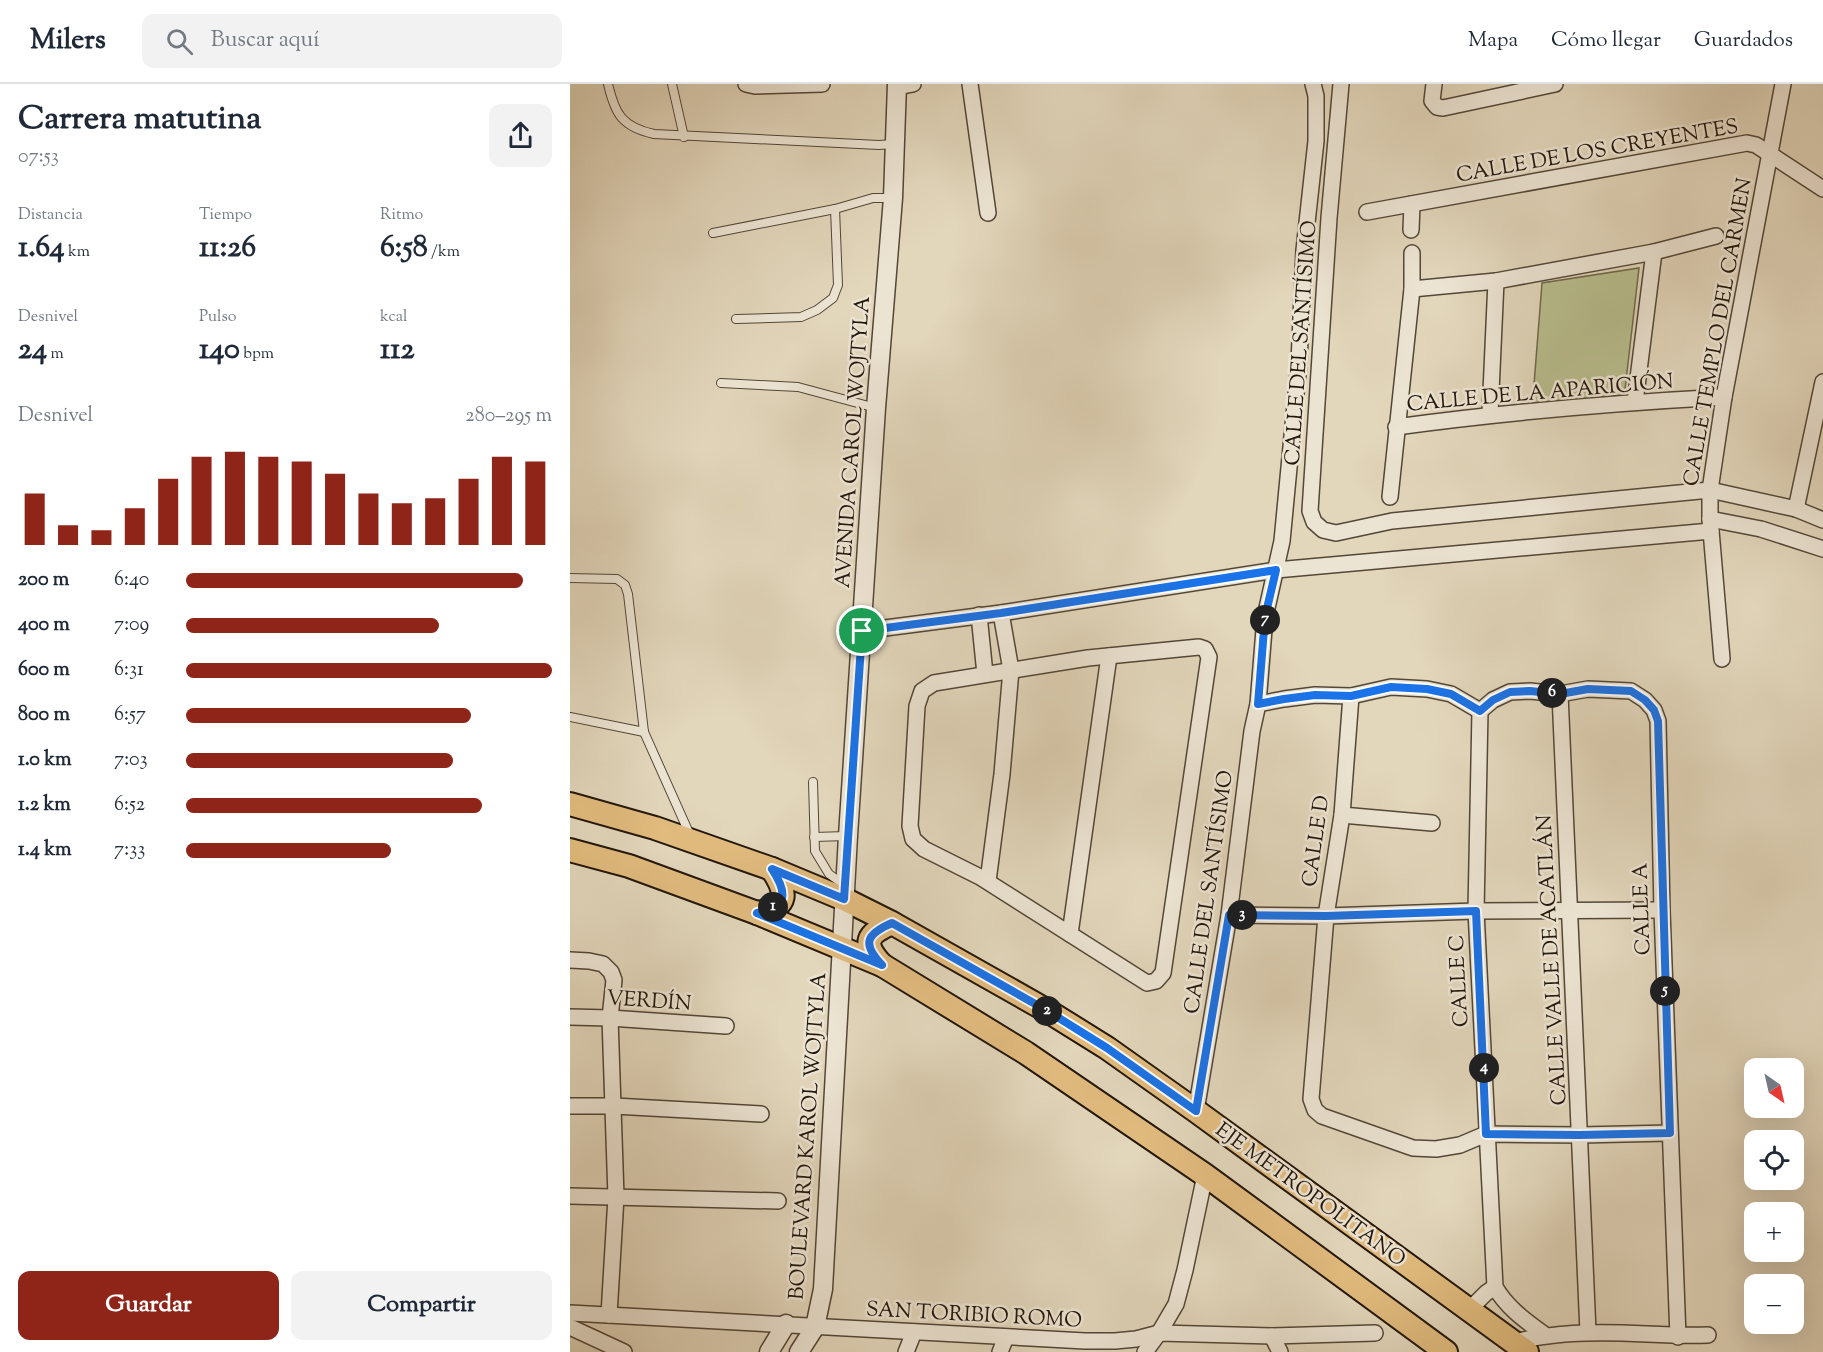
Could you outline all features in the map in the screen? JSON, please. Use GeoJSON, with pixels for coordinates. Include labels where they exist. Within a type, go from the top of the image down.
{"type":"FeatureCollection","features":[{"type":"Feature","properties":{"kind":"main road","name":"EJE METROPOLITANO"},"geometry":{"type":"LineString","coordinates":[[570,804],[655,828],[845,892],[892,923],[1077,1029],[1196,1111],[1519,1347]]}},
{"type":"Feature","properties":{"kind":"main road"},"geometry":{"type":"LineString","coordinates":[[570,850],[629,866],[757,913],[882,965],[1026,1053],[1205,1175],[1446,1352]]}},
{"type":"Feature","properties":{"kind":"main road"},"geometry":{"type":"LineString","coordinates":[[757,913],[775,906],[782,897],[783,887],[772,869]]}},
{"type":"Feature","properties":{"kind":"main road"},"geometry":{"type":"LineString","coordinates":[[882,965],[873,956],[869,940],[876,930],[892,923]]}},
{"type":"Feature","properties":{"kind":"street"},"geometry":{"type":"LineString","coordinates":[[746,84],[755,86],[822,84]]}},
{"type":"Feature","properties":{"kind":"street"},"geometry":{"type":"LineString","coordinates":[[970,84],[988,213]]}},
{"type":"Feature","properties":{"kind":"street","name":"CALLE DEL SANTÍSIMO"},"geometry":{"type":"LineString","coordinates":[[1196,1111],[1229,915],[1251,741],[1258,704],[1265,617],[1282,541],[1299,363],[1304,250],[1316,141],[1316,96],[1313,84]]}},
{"type":"Feature","properties":{"kind":"street","name":"CALLE DEL SANTÍSIMO"},"geometry":{"type":"LineString","coordinates":[[1341,84],[1329,218],[1310,511],[1314,522],[1323,530],[1336,533],[1392,521],[1710,490],[1796,509],[1823,520]]}},
{"type":"Feature","properties":{"kind":"street"},"geometry":{"type":"LineString","coordinates":[[1434,84],[1432,101],[1437,107],[1443,108],[1555,84]]}},
{"type":"Feature","properties":{"kind":"street","name":"CALLE TEMPLO DEL CARMEN"},"geometry":{"type":"LineString","coordinates":[[1722,659],[1710,490],[1724,397],[1783,84]]}},
{"type":"Feature","properties":{"kind":"street","name":"AVENIDA CAROL WOJTYLA"},"geometry":{"type":"LineString","coordinates":[[842,948],[876,408],[893,198],[894,144],[902,85]]}},
{"type":"Feature","properties":{"kind":"street","name":"CALLE DE LOS CREYENTES"},"geometry":{"type":"LineString","coordinates":[[1367,212],[1747,143],[1756,145],[1823,189]]}},
{"type":"Feature","properties":{"kind":"street"},"geometry":{"type":"LineString","coordinates":[[1411,230],[1412,204]]}},
{"type":"Feature","properties":{"kind":"street"},"geometry":{"type":"LineString","coordinates":[[1412,289],[1496,281],[1654,252],[1716,236]]}},
{"type":"Feature","properties":{"kind":"street"},"geometry":{"type":"LineString","coordinates":[[1390,497],[1412,289],[1412,252]]}},
{"type":"Feature","properties":{"kind":"street"},"geometry":{"type":"LineString","coordinates":[[1635,402],[1654,252]]}},
{"type":"Feature","properties":{"kind":"street"},"geometry":{"type":"LineString","coordinates":[[1490,414],[1496,281]]}},
{"type":"Feature","properties":{"kind":"street"},"geometry":{"type":"LineString","coordinates":[[1796,509],[1820,419],[1823,382]]}},
{"type":"Feature","properties":{"kind":"street","name":"CALLE DE LA APARICIÓN"},"geometry":{"type":"LineString","coordinates":[[1396,427],[1490,414],[1724,397]]}},
{"type":"Feature","properties":{"kind":"street"},"geometry":{"type":"LineString","coordinates":[[862,631],[1001,613],[1276,570],[1711,525],[1761,529],[1823,549]]}},
{"type":"Feature","properties":{"kind":"street"},"geometry":{"type":"LineString","coordinates":[[988,881],[1002,774],[1011,670],[1001,613]]}},
{"type":"Feature","properties":{"kind":"street"},"geometry":{"type":"LineString","coordinates":[[979,615],[985,674]]}},
{"type":"Feature","properties":{"kind":"street"},"geometry":{"type":"LineString","coordinates":[[1199,647],[1205,649],[1209,657],[1163,973],[1156,981],[1147,983],[988,881],[924,849],[912,839],[910,826],[917,706],[922,691],[934,683],[1109,656],[1199,647]]}},
{"type":"Feature","properties":{"kind":"street"},"geometry":{"type":"LineString","coordinates":[[1070,933],[1109,656]]}},
{"type":"Feature","properties":{"kind":"street"},"geometry":{"type":"LineString","coordinates":[[1258,704],[1315,695],[1351,696],[1391,687],[1427,689],[1451,694],[1480,711],[1493,700],[1510,692],[1560,694]]}},
{"type":"Feature","properties":{"kind":"street","name":"CALLE A"},"geometry":{"type":"LineString","coordinates":[[1560,694],[1588,689],[1631,691],[1645,700],[1654,710],[1658,721],[1662,910],[1678,1337]]}},
{"type":"Feature","properties":{"kind":"street","name":"CALLE VALLE DE ACATLÁN"},"geometry":{"type":"LineString","coordinates":[[1560,694],[1588,1332]]}},
{"type":"Feature","properties":{"kind":"street","name":"CALLE D"},"geometry":{"type":"LineString","coordinates":[[1351,696],[1342,815],[1326,916],[1311,1098],[1315,1110],[1322,1116],[1413,1148],[1436,1149],[1460,1146],[1486,1134]]}},
{"type":"Feature","properties":{"kind":"street","name":"CALLE C"},"geometry":{"type":"LineString","coordinates":[[1480,711],[1476,911],[1495,1287]]}},
{"type":"Feature","properties":{"kind":"street"},"geometry":{"type":"LineString","coordinates":[[1342,815],[1432,823]]}},
{"type":"Feature","properties":{"kind":"street"},"geometry":{"type":"LineString","coordinates":[[1229,915],[1326,916],[1476,911],[1662,910]]}},
{"type":"Feature","properties":{"kind":"street","name":"BOULEVARD KAROL WOJTYLA"},"geometry":{"type":"LineString","coordinates":[[799,1352],[814,1327],[823,1289],[842,948]]}},
{"type":"Feature","properties":{"kind":"street"},"geometry":{"type":"LineString","coordinates":[[570,960],[603,964],[611,972],[614,980],[610,1018],[616,1197],[609,1315]]}},
{"type":"Feature","properties":{"kind":"street","name":"VERDÍN"},"geometry":{"type":"LineString","coordinates":[[570,1017],[726,1026]]}},
{"type":"Feature","properties":{"kind":"street"},"geometry":{"type":"LineString","coordinates":[[570,1106],[761,1113]]}},
{"type":"Feature","properties":{"kind":"street"},"geometry":{"type":"LineString","coordinates":[[1486,1134],[1670,1133]]}},
{"type":"Feature","properties":{"kind":"street"},"geometry":{"type":"LineString","coordinates":[[1145,1352],[1176,1304],[1205,1175]]}},
{"type":"Feature","properties":{"kind":"street"},"geometry":{"type":"LineString","coordinates":[[570,1196],[778,1201]]}},
{"type":"Feature","properties":{"kind":"street"},"geometry":{"type":"LineString","coordinates":[[1469,1310],[1495,1287],[1502,1299],[1516,1313],[1545,1335]]}},
{"type":"Feature","properties":{"kind":"street","name":"SAN TORIBIO ROMO"},"geometry":{"type":"LineString","coordinates":[[570,1312],[1006,1337],[1082,1346],[1136,1339],[1159,1333],[1272,1336],[1375,1333]]}},
{"type":"Feature","properties":{"kind":"street"},"geometry":{"type":"LineString","coordinates":[[769,1352],[786,1324]]}},
{"type":"Feature","properties":{"kind":"street"},"geometry":{"type":"LineString","coordinates":[[570,1327],[624,1352]]}},
{"type":"Feature","properties":{"kind":"street"},"geometry":{"type":"LineString","coordinates":[[906,1352],[914,1332]]}},
{"type":"Feature","properties":{"kind":"street"},"geometry":{"type":"LineString","coordinates":[[1519,1347],[1545,1335],[1588,1332],[1678,1337],[1708,1335]]}},
{"type":"Feature","properties":{"kind":"street"},"geometry":{"type":"LineString","coordinates":[[1272,1336],[1280,1352]]}},
{"type":"Feature","properties":{"kind":"street"},"geometry":{"type":"LineString","coordinates":[[1000,1352],[1006,1337]]}},
{"type":"Feature","properties":{"kind":"lane"},"geometry":{"type":"LineString","coordinates":[[608,84],[612,101],[620,118],[637,130],[654,134],[894,144]]}},
{"type":"Feature","properties":{"kind":"lane"},"geometry":{"type":"LineString","coordinates":[[672,84],[684,137]]}},
{"type":"Feature","properties":{"kind":"lane"},"geometry":{"type":"LineString","coordinates":[[713,233],[835,209],[873,198],[893,198]]}},
{"type":"Feature","properties":{"kind":"lane"},"geometry":{"type":"LineString","coordinates":[[736,319],[801,317],[817,310],[833,298],[838,285],[835,209]]}},
{"type":"Feature","properties":{"kind":"lane"},"geometry":{"type":"LineString","coordinates":[[721,383],[798,387],[876,408]]}},
{"type":"Feature","properties":{"kind":"lane"},"geometry":{"type":"LineString","coordinates":[[570,578],[617,579],[625,585],[628,594],[644,732],[693,841]]}},
{"type":"Feature","properties":{"kind":"lane"},"geometry":{"type":"LineString","coordinates":[[570,717],[644,732]]}},
{"type":"Feature","properties":{"kind":"lane"},"geometry":{"type":"LineString","coordinates":[[813,782],[815,851],[829,874],[845,892]]}},
{"type":"Feature","properties":{"kind":"lane"},"geometry":{"type":"LineString","coordinates":[[814,837],[848,836]]}},
{"type":"Feature","properties":{"kind":"green space"},"geometry":{"type":"Polygon","coordinates":[[[1639,268],[1624,398],[1532,410],[1542,283],[1639,268]]]}},
{"type":"Feature","properties":{"kind":"route"},"geometry":{"type":"LineString","coordinates":[[1276,570],[1265,617],[1258,704],[1315,695],[1351,696],[1391,687],[1427,689],[1451,694],[1480,711],[1493,700],[1510,692],[1560,694],[1588,689],[1631,691],[1645,700],[1654,710],[1658,721],[1670,1133],[1486,1134],[1476,911],[1326,916],[1229,915],[1196,1111],[1107,1048],[1046,1010],[892,923],[876,930],[869,940],[873,956],[882,965],[757,913],[775,906],[784,893],[772,869],[844,899],[862,631],[1001,613],[1276,570]]}}]}
